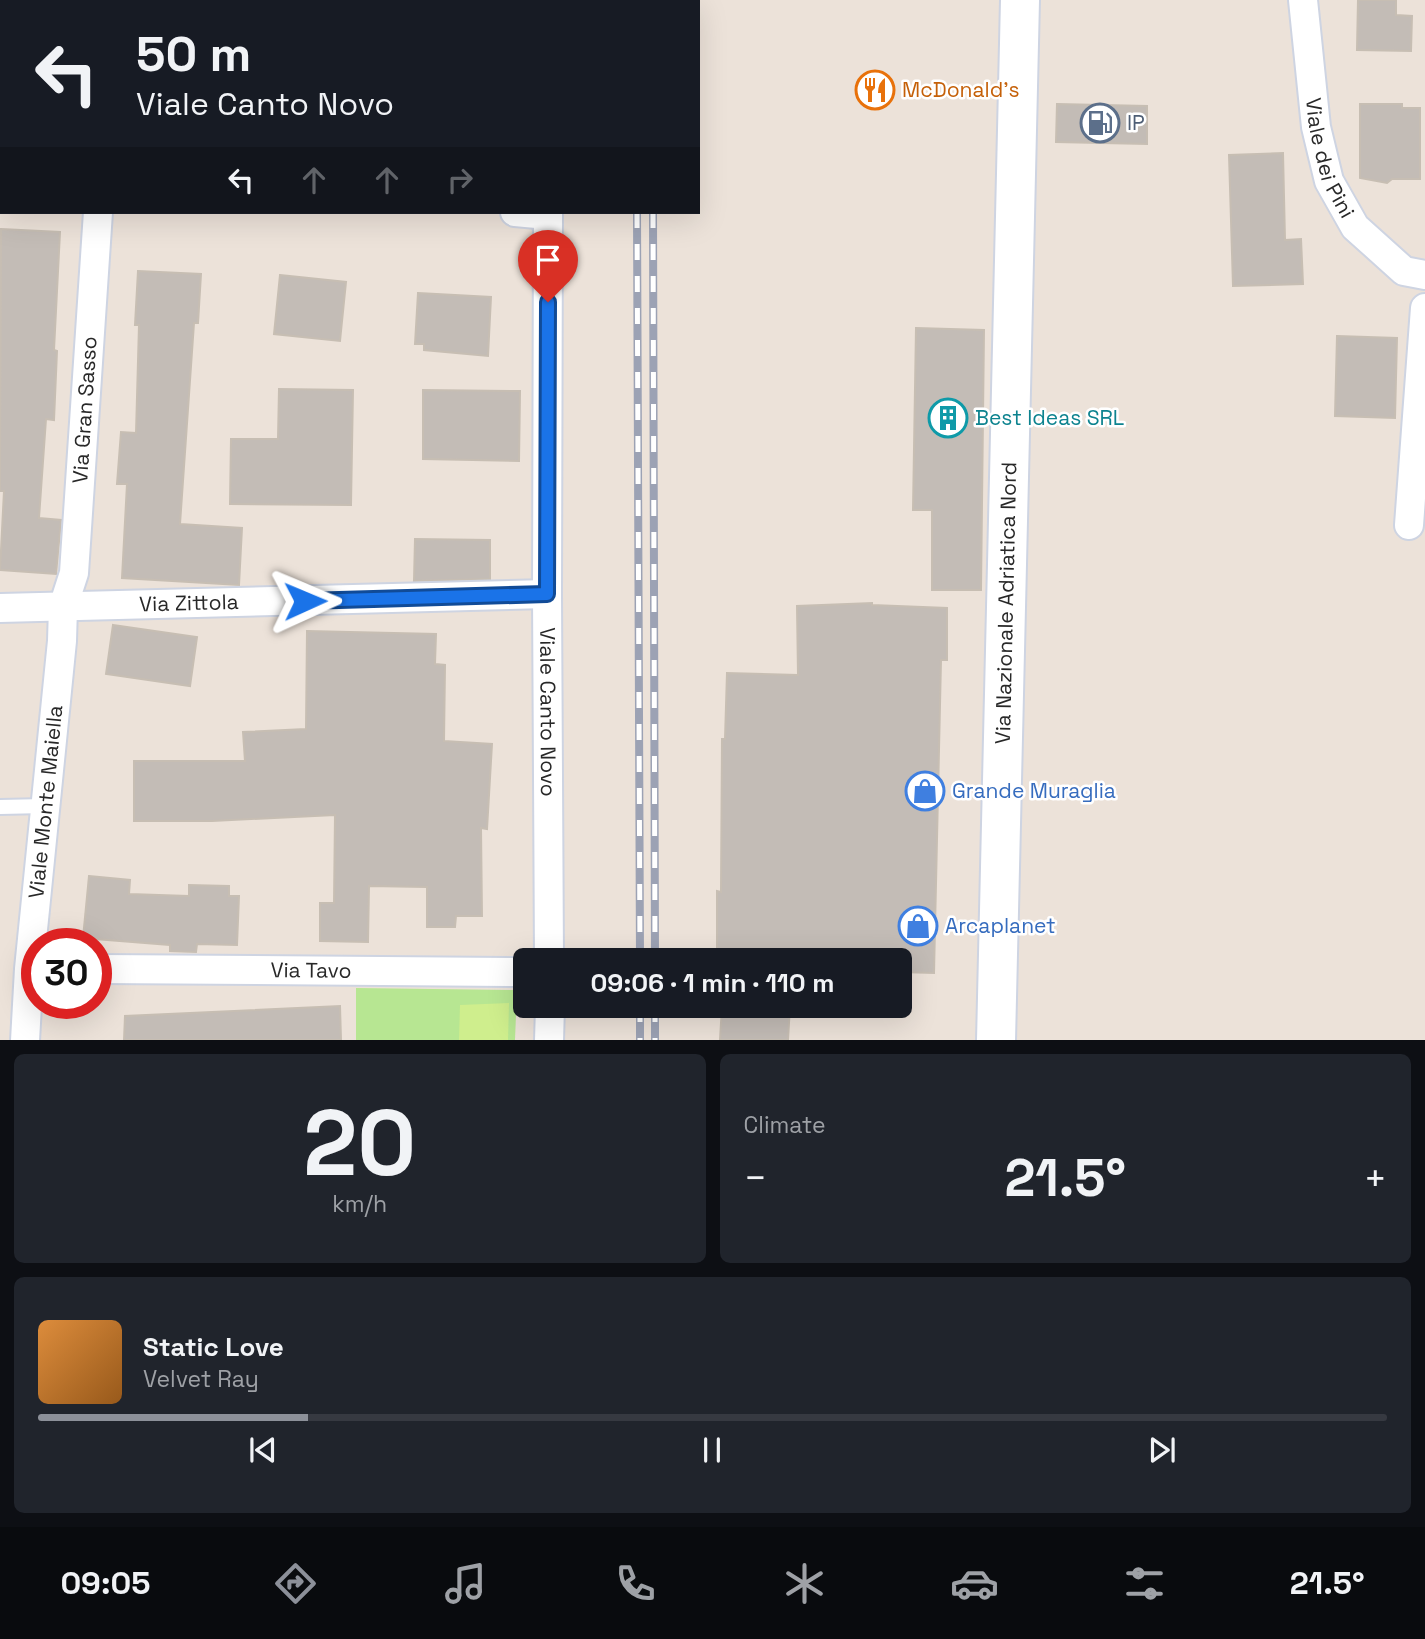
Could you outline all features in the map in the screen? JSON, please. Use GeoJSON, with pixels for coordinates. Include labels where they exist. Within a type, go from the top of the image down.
{"type":"FeatureCollection","features":[{"type":"Feature","properties":{"kind":"main road","name":"Via Nazionale Adriatica Nord"},"geometry":{"type":"LineString","coordinates":[[996,1040],[1020,0]]}},
{"type":"Feature","properties":{"kind":"street","name":"Viale dei Pini"},"geometry":{"type":"LineString","coordinates":[[1303,0],[1316,127],[1329,181],[1355,226],[1404,271],[1425,275]]}},
{"type":"Feature","properties":{"kind":"street","name":"Via Gran Sasso"},"geometry":{"type":"LineString","coordinates":[[63,607],[74,573],[98,214]]}},
{"type":"Feature","properties":{"kind":"street","name":"Viale Canto Novo"},"geometry":{"type":"LineString","coordinates":[[548,214],[550,948]]}},
{"type":"Feature","properties":{"kind":"street"},"geometry":{"type":"LineString","coordinates":[[1409,525],[1425,308]]}},
{"type":"Feature","properties":{"kind":"street","name":"Via Zittola"},"geometry":{"type":"LineString","coordinates":[[0,608],[547,594]]}},
{"type":"Feature","properties":{"kind":"street","name":"Viale Monte Maiella"},"geometry":{"type":"LineString","coordinates":[[36,928],[63,607]]}},
{"type":"Feature","properties":{"kind":"street","name":"Via Tavo"},"geometry":{"type":"LineString","coordinates":[[112,969],[513,972]]}},
{"type":"Feature","properties":{"kind":"street"},"geometry":{"type":"LineString","coordinates":[[549,1040],[550,1018]]}},
{"type":"Feature","properties":{"kind":"street","name":"Viale Monte Maiella"},"geometry":{"type":"LineString","coordinates":[[25,1040],[27,1019]]}},
{"type":"Feature","properties":{"kind":"lane"},"geometry":{"type":"LineString","coordinates":[[0,807],[45,806]]}},
{"type":"Feature","properties":{"kind":"green space"},"geometry":{"type":"Polygon","coordinates":[[[356,988],[513,990],[515,1040],[356,1040],[356,988]]]}},
{"type":"Feature","properties":{"kind":"green space"},"geometry":{"type":"Polygon","coordinates":[[[509,1003],[508,1040],[459,1040],[460,1005],[509,1003]]]}},
{"type":"Feature","properties":{"kind":"building"},"geometry":{"type":"Polygon","coordinates":[[[1358,0],[1396,0],[1396,15],[1412,16],[1411,51],[1357,50],[1358,0]]]}},
{"type":"Feature","properties":{"kind":"building"},"geometry":{"type":"Polygon","coordinates":[[[1057,104],[1147,106],[1147,144],[1056,142],[1057,104]]]}},
{"type":"Feature","properties":{"kind":"building"},"geometry":{"type":"Polygon","coordinates":[[[1360,104],[1402,104],[1402,108],[1420,108],[1420,179],[1392,179],[1387,183],[1360,178],[1360,104]]]}},
{"type":"Feature","properties":{"kind":"building"},"geometry":{"type":"Polygon","coordinates":[[[1283,153],[1285,240],[1301,239],[1303,284],[1233,286],[1229,155],[1283,153]]]}},
{"type":"Feature","properties":{"kind":"building"},"geometry":{"type":"Polygon","coordinates":[[[1,229],[60,232],[54,350],[57,351],[54,420],[46,419],[39,518],[61,520],[56,574],[0,570],[4,491],[0,491],[1,229]]]}},
{"type":"Feature","properties":{"kind":"building"},"geometry":{"type":"Polygon","coordinates":[[[138,271],[201,274],[198,323],[194,323],[180,524],[242,528],[239,585],[122,578],[127,484],[117,484],[121,432],[136,433],[139,325],[135,325],[138,271]]]}},
{"type":"Feature","properties":{"kind":"building"},"geometry":{"type":"Polygon","coordinates":[[[280,275],[346,282],[340,341],[274,334],[280,275]]]}},
{"type":"Feature","properties":{"kind":"building"},"geometry":{"type":"Polygon","coordinates":[[[418,293],[491,297],[488,356],[424,350],[424,344],[415,344],[418,293]]]}},
{"type":"Feature","properties":{"kind":"building","name":"Best Ideas SRL"},"geometry":{"type":"Polygon","coordinates":[[[916,328],[984,330],[981,590],[932,590],[932,510],[913,510],[916,328]]]}},
{"type":"Feature","properties":{"kind":"building"},"geometry":{"type":"Polygon","coordinates":[[[1337,336],[1397,338],[1395,418],[1335,416],[1337,336]]]}},
{"type":"Feature","properties":{"kind":"building"},"geometry":{"type":"Polygon","coordinates":[[[279,389],[353,390],[351,505],[230,504],[231,439],[278,439],[279,389]]]}},
{"type":"Feature","properties":{"kind":"building"},"geometry":{"type":"Polygon","coordinates":[[[423,390],[520,391],[519,461],[423,459],[423,390]]]}},
{"type":"Feature","properties":{"kind":"building"},"geometry":{"type":"Polygon","coordinates":[[[415,539],[490,540],[490,579],[414,581],[415,539]]]}},
{"type":"Feature","properties":{"kind":"building"},"geometry":{"type":"Polygon","coordinates":[[[872,603],[947,608],[947,660],[941,660],[934,973],[912,972],[912,948],[717,948],[717,891],[721,892],[722,739],[725,739],[727,673],[798,675],[797,606],[872,603]]]}},
{"type":"Feature","properties":{"kind":"building"},"geometry":{"type":"Polygon","coordinates":[[[113,625],[197,637],[190,686],[106,674],[113,625]]]}},
{"type":"Feature","properties":{"kind":"building"},"geometry":{"type":"Polygon","coordinates":[[[307,631],[436,634],[435,664],[445,665],[444,741],[492,744],[487,829],[481,828],[482,916],[456,916],[455,927],[427,927],[427,887],[369,886],[368,942],[320,941],[320,903],[334,903],[335,815],[212,821],[134,821],[134,761],[245,761],[243,732],[306,729],[307,631]]]}},
{"type":"Feature","properties":{"kind":"building"},"geometry":{"type":"Polygon","coordinates":[[[89,876],[130,880],[129,894],[189,896],[189,885],[229,886],[229,896],[239,896],[237,945],[197,944],[196,952],[170,951],[170,945],[112,940],[112,928],[84,928],[89,876]]]}},
{"type":"Feature","properties":{"kind":"building"},"geometry":{"type":"Polygon","coordinates":[[[340,1006],[341,1040],[124,1040],[125,1016],[340,1006]]]}},
{"type":"Feature","properties":{"kind":"building"},"geometry":{"type":"Polygon","coordinates":[[[721,1018],[789,1018],[788,1040],[720,1040],[721,1018]]]}},
{"type":"Feature","properties":{"kind":"railway"},"geometry":{"type":"LineString","coordinates":[[637,214],[640,948]]}},
{"type":"Feature","properties":{"kind":"railway"},"geometry":{"type":"LineString","coordinates":[[653,214],[655,948]]}},
{"type":"Feature","properties":{"kind":"railway"},"geometry":{"type":"LineString","coordinates":[[640,1018],[640,1040]]}},
{"type":"Feature","properties":{"kind":"railway"},"geometry":{"type":"LineString","coordinates":[[655,1018],[655,1040]]}},
{"type":"Feature","properties":{"kind":"place","name":"McDonald's"},"geometry":{"type":"Point","coordinates":[875,90]}},
{"type":"Feature","properties":{"kind":"place","name":"IP"},"geometry":{"type":"Point","coordinates":[1100,123]}},
{"type":"Feature","properties":{"kind":"place","name":"Best Ideas SRL"},"geometry":{"type":"Point","coordinates":[948,418]}},
{"type":"Feature","properties":{"kind":"place","name":"Grande Muraglia"},"geometry":{"type":"Point","coordinates":[925,791]}},
{"type":"Feature","properties":{"kind":"place","name":"Arcaplanet"},"geometry":{"type":"Point","coordinates":[918,926]}},
{"type":"Feature","properties":{"kind":"route"},"geometry":{"type":"LineString","coordinates":[[305,601],[547,594],[548,302]]}}]}
